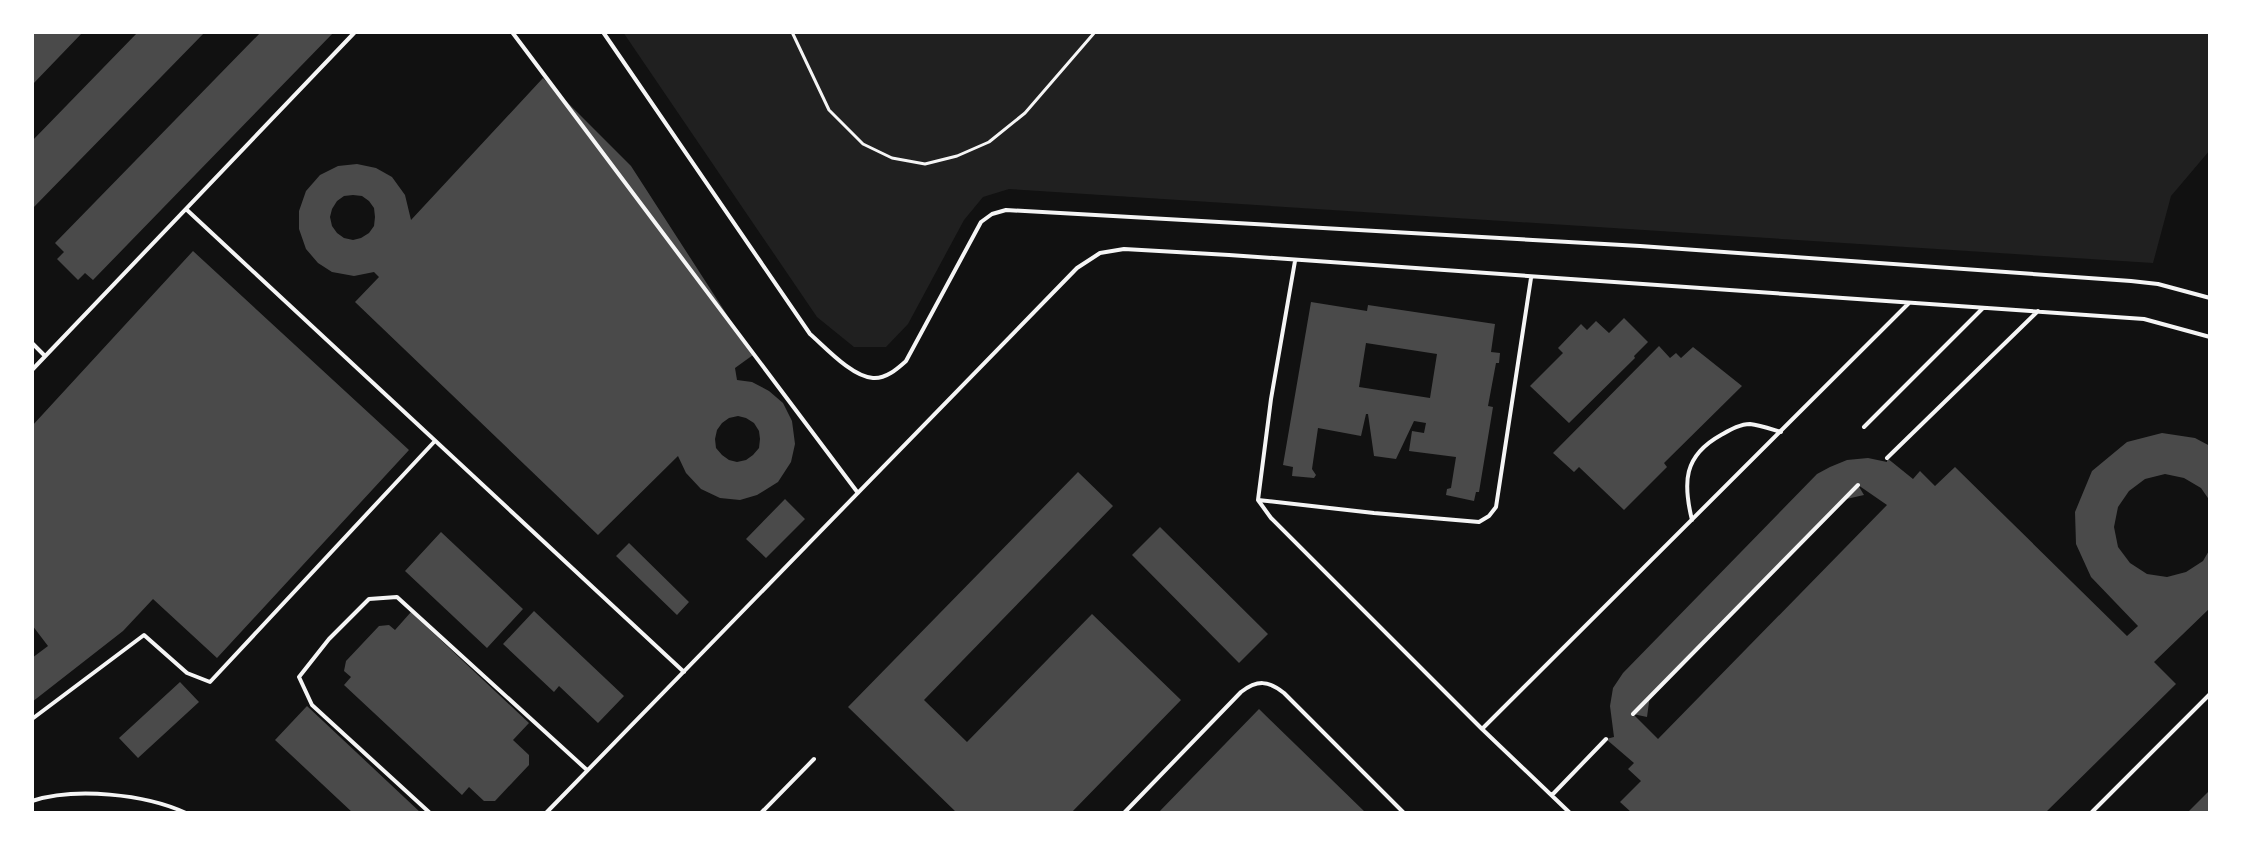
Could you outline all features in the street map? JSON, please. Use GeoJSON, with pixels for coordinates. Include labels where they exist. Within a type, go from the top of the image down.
{"type":"FeatureCollection","features":[{"type":"Feature","properties":{"kind":"lane"},"geometry":{"type":"LineString","coordinates":[[32,370],[355,32]]}},
{"type":"Feature","properties":{"kind":"lane"},"geometry":{"type":"LineString","coordinates":[[512,32],[858,493]]}},
{"type":"Feature","properties":{"kind":"lane"},"geometry":{"type":"LineString","coordinates":[[603,32],[810,334],[849,368],[871,379],[889,375],[906,361],[981,222],[992,214],[1006,210],[1640,246],[2131,281],[2158,284],[2210,298]]}},
{"type":"Feature","properties":{"kind":"lane"},"geometry":{"type":"LineString","coordinates":[[187,210],[684,672]]}},
{"type":"Feature","properties":{"kind":"lane"},"geometry":{"type":"LineString","coordinates":[[546,813],[1077,268],[1100,253],[1124,249],[2144,319],[2210,337]]}},
{"type":"Feature","properties":{"kind":"lane"},"geometry":{"type":"LineString","coordinates":[[1295,261],[1271,399],[1258,500],[1271,518],[1570,813]]}},
{"type":"Feature","properties":{"kind":"lane"},"geometry":{"type":"LineString","coordinates":[[1258,500],[1479,522],[1489,516],[1496,507],[1531,278]]}},
{"type":"Feature","properties":{"kind":"lane"},"geometry":{"type":"LineString","coordinates":[[1482,729],[1909,303]]}},
{"type":"Feature","properties":{"kind":"lane"},"geometry":{"type":"LineString","coordinates":[[1864,427],[1983,308]]}},
{"type":"Feature","properties":{"kind":"lane"},"geometry":{"type":"LineString","coordinates":[[1887,458],[2038,311]]}},
{"type":"Feature","properties":{"kind":"lane"},"geometry":{"type":"LineString","coordinates":[[32,343],[45,356]]}},
{"type":"Feature","properties":{"kind":"lane"},"geometry":{"type":"LineString","coordinates":[[1692,520],[1686,483],[1689,469],[1704,446],[1735,427],[1749,424],[1781,432]]}},
{"type":"Feature","properties":{"kind":"lane"},"geometry":{"type":"LineString","coordinates":[[32,719],[144,635],[187,673],[210,682],[434,442]]}},
{"type":"Feature","properties":{"kind":"lane"},"geometry":{"type":"LineString","coordinates":[[1633,714],[1858,485]]}},
{"type":"Feature","properties":{"kind":"lane"},"geometry":{"type":"LineString","coordinates":[[430,813],[312,705],[299,677],[329,639],[369,599],[397,597],[587,770]]}},
{"type":"Feature","properties":{"kind":"lane"},"geometry":{"type":"LineString","coordinates":[[1124,813],[1241,692],[1259,682],[1275,686],[1284,693],[1404,813]]}},
{"type":"Feature","properties":{"kind":"lane"},"geometry":{"type":"LineString","coordinates":[[2091,813],[2210,694]]}},
{"type":"Feature","properties":{"kind":"lane"},"geometry":{"type":"LineString","coordinates":[[1552,795],[1606,739]]}},
{"type":"Feature","properties":{"kind":"lane"},"geometry":{"type":"LineString","coordinates":[[761,813],[814,759]]}},
{"type":"Feature","properties":{"kind":"lane"},"geometry":{"type":"LineString","coordinates":[[32,801],[50,795],[111,794],[173,807],[186,813]]}},
{"type":"Feature","properties":{"kind":"path"},"geometry":{"type":"LineString","coordinates":[[792,32],[829,110],[863,144],[892,158],[925,164],[957,156],[989,142],[1025,113],[1095,32]]}},
{"type":"Feature","properties":{"kind":"shaded area"},"geometry":{"type":"Polygon","coordinates":[[[623,32],[2210,32],[2210,150],[2171,196],[2153,263],[1009,189],[983,197],[964,220],[908,324],[886,347],[854,347],[817,317],[623,32]]]}},
{"type":"Feature","properties":{"kind":"building"},"geometry":{"type":"Polygon","coordinates":[[[32,32],[83,32],[32,85],[32,32]]]}},
{"type":"Feature","properties":{"kind":"building"},"geometry":{"type":"Polygon","coordinates":[[[138,32],[205,32],[32,209],[32,141],[138,32]]]}},
{"type":"Feature","properties":{"kind":"building"},"geometry":{"type":"Polygon","coordinates":[[[261,32],[334,32],[93,280],[85,273],[78,280],[57,259],[64,252],[55,243],[261,32]]]}},
{"type":"Feature","properties":{"kind":"building"},"geometry":{"type":"Polygon","coordinates":[[[543,78],[631,166],[753,355],[735,368],[737,380],[752,382],[783,403],[792,421],[795,444],[791,462],[778,482],[757,495],[740,500],[720,498],[701,489],[686,473],[678,456],[598,535],[355,302],[379,277],[374,272],[354,276],[332,272],[318,263],[306,249],[299,229],[299,211],[306,191],[320,175],[338,166],[357,164],[376,168],[392,177],[405,195],[411,220],[543,78]],[[353,195],[337,201],[330,217],[337,233],[353,240],[369,233],[375,217],[369,201],[353,195]],[[738,416],[722,423],[715,439],[716,448],[722,455],[737,462],[753,455],[759,448],[760,439],[754,423],[738,416]]]}},
{"type":"Feature","properties":{"kind":"building"},"geometry":{"type":"Polygon","coordinates":[[[193,251],[409,450],[217,658],[153,599],[123,631],[32,702],[32,658],[48,646],[32,625],[32,426],[193,251]]]}},
{"type":"Feature","properties":{"kind":"building"},"geometry":{"type":"Polygon","coordinates":[[[1311,302],[1367,311],[1368,305],[1495,324],[1491,352],[1500,353],[1499,363],[1496,363],[1488,406],[1493,407],[1479,492],[1476,492],[1474,501],[1446,495],[1447,489],[1451,488],[1456,457],[1409,451],[1412,431],[1424,433],[1426,423],[1414,421],[1396,459],[1374,456],[1366,414],[1361,436],[1318,428],[1312,469],[1316,475],[1314,478],[1292,476],[1293,467],[1283,465],[1311,302]],[[1366,343],[1359,387],[1430,398],[1437,354],[1366,343]]]}},
{"type":"Feature","properties":{"kind":"building"},"geometry":{"type":"Polygon","coordinates":[[[1624,318],[1648,342],[1569,423],[1530,386],[1563,353],[1558,348],[1581,324],[1587,330],[1596,321],[1609,333],[1624,318]]]}},
{"type":"Feature","properties":{"kind":"building"},"geometry":{"type":"Polygon","coordinates":[[[1659,346],[1670,358],[1676,353],[1681,358],[1693,347],[1742,386],[1664,463],[1667,467],[1624,510],[1579,467],[1574,472],[1553,453],[1659,346]]]}},
{"type":"Feature","properties":{"kind":"building"},"geometry":{"type":"Polygon","coordinates":[[[2162,433],[2195,438],[2210,446],[2210,501],[2201,488],[2184,478],[2165,474],[2145,479],[2129,491],[2118,507],[2114,527],[2118,547],[2130,563],[2147,574],[2167,577],[2186,572],[2203,561],[2210,549],[2210,608],[2154,662],[2176,684],[2045,813],[1632,813],[1620,802],[1641,781],[1628,769],[1634,763],[1606,739],[1614,737],[1610,706],[1613,688],[1623,673],[1817,474],[1847,460],[1868,458],[1887,462],[1887,458],[1913,479],[1920,471],[1935,486],[1955,467],[2127,636],[2138,626],[2091,577],[2076,544],[2075,512],[2092,471],[2127,442],[2162,433]],[[1858,485],[1864,495],[1842,500],[1650,695],[1647,717],[1633,714],[1658,739],[1887,505],[1858,485]]]}},
{"type":"Feature","properties":{"kind":"building"},"geometry":{"type":"Polygon","coordinates":[[[1078,472],[1113,506],[924,700],[967,742],[1092,614],[1181,700],[1071,813],[957,813],[848,707],[1078,472]]]}},
{"type":"Feature","properties":{"kind":"building"},"geometry":{"type":"Polygon","coordinates":[[[785,499],[805,519],[766,558],[746,539],[785,499]]]}},
{"type":"Feature","properties":{"kind":"building"},"geometry":{"type":"Polygon","coordinates":[[[1160,527],[1268,634],[1239,663],[1132,555],[1160,527]]]}},
{"type":"Feature","properties":{"kind":"building"},"geometry":{"type":"Polygon","coordinates":[[[441,532],[523,609],[487,648],[405,571],[441,532]]]}},
{"type":"Feature","properties":{"kind":"building"},"geometry":{"type":"Polygon","coordinates":[[[629,543],[689,602],[677,615],[616,556],[629,543]]]}},
{"type":"Feature","properties":{"kind":"building"},"geometry":{"type":"Polygon","coordinates":[[[534,611],[624,696],[598,723],[559,686],[554,692],[503,644],[534,611]]]}},
{"type":"Feature","properties":{"kind":"building"},"geometry":{"type":"Polygon","coordinates":[[[411,612],[529,723],[513,740],[529,755],[529,765],[495,801],[484,801],[469,787],[462,795],[344,685],[351,677],[344,671],[346,661],[379,626],[389,625],[395,630],[411,612]]]}},
{"type":"Feature","properties":{"kind":"building"},"geometry":{"type":"Polygon","coordinates":[[[180,682],[199,702],[138,758],[119,738],[180,682]]]}},
{"type":"Feature","properties":{"kind":"building"},"geometry":{"type":"Polygon","coordinates":[[[307,706],[421,813],[353,813],[275,740],[307,706]]]}},
{"type":"Feature","properties":{"kind":"building"},"geometry":{"type":"Polygon","coordinates":[[[1259,709],[1366,813],[1158,813],[1259,709]]]}},
{"type":"Feature","properties":{"kind":"building"},"geometry":{"type":"Polygon","coordinates":[[[2210,790],[2210,813],[2187,813],[2210,790]]]}}]}
